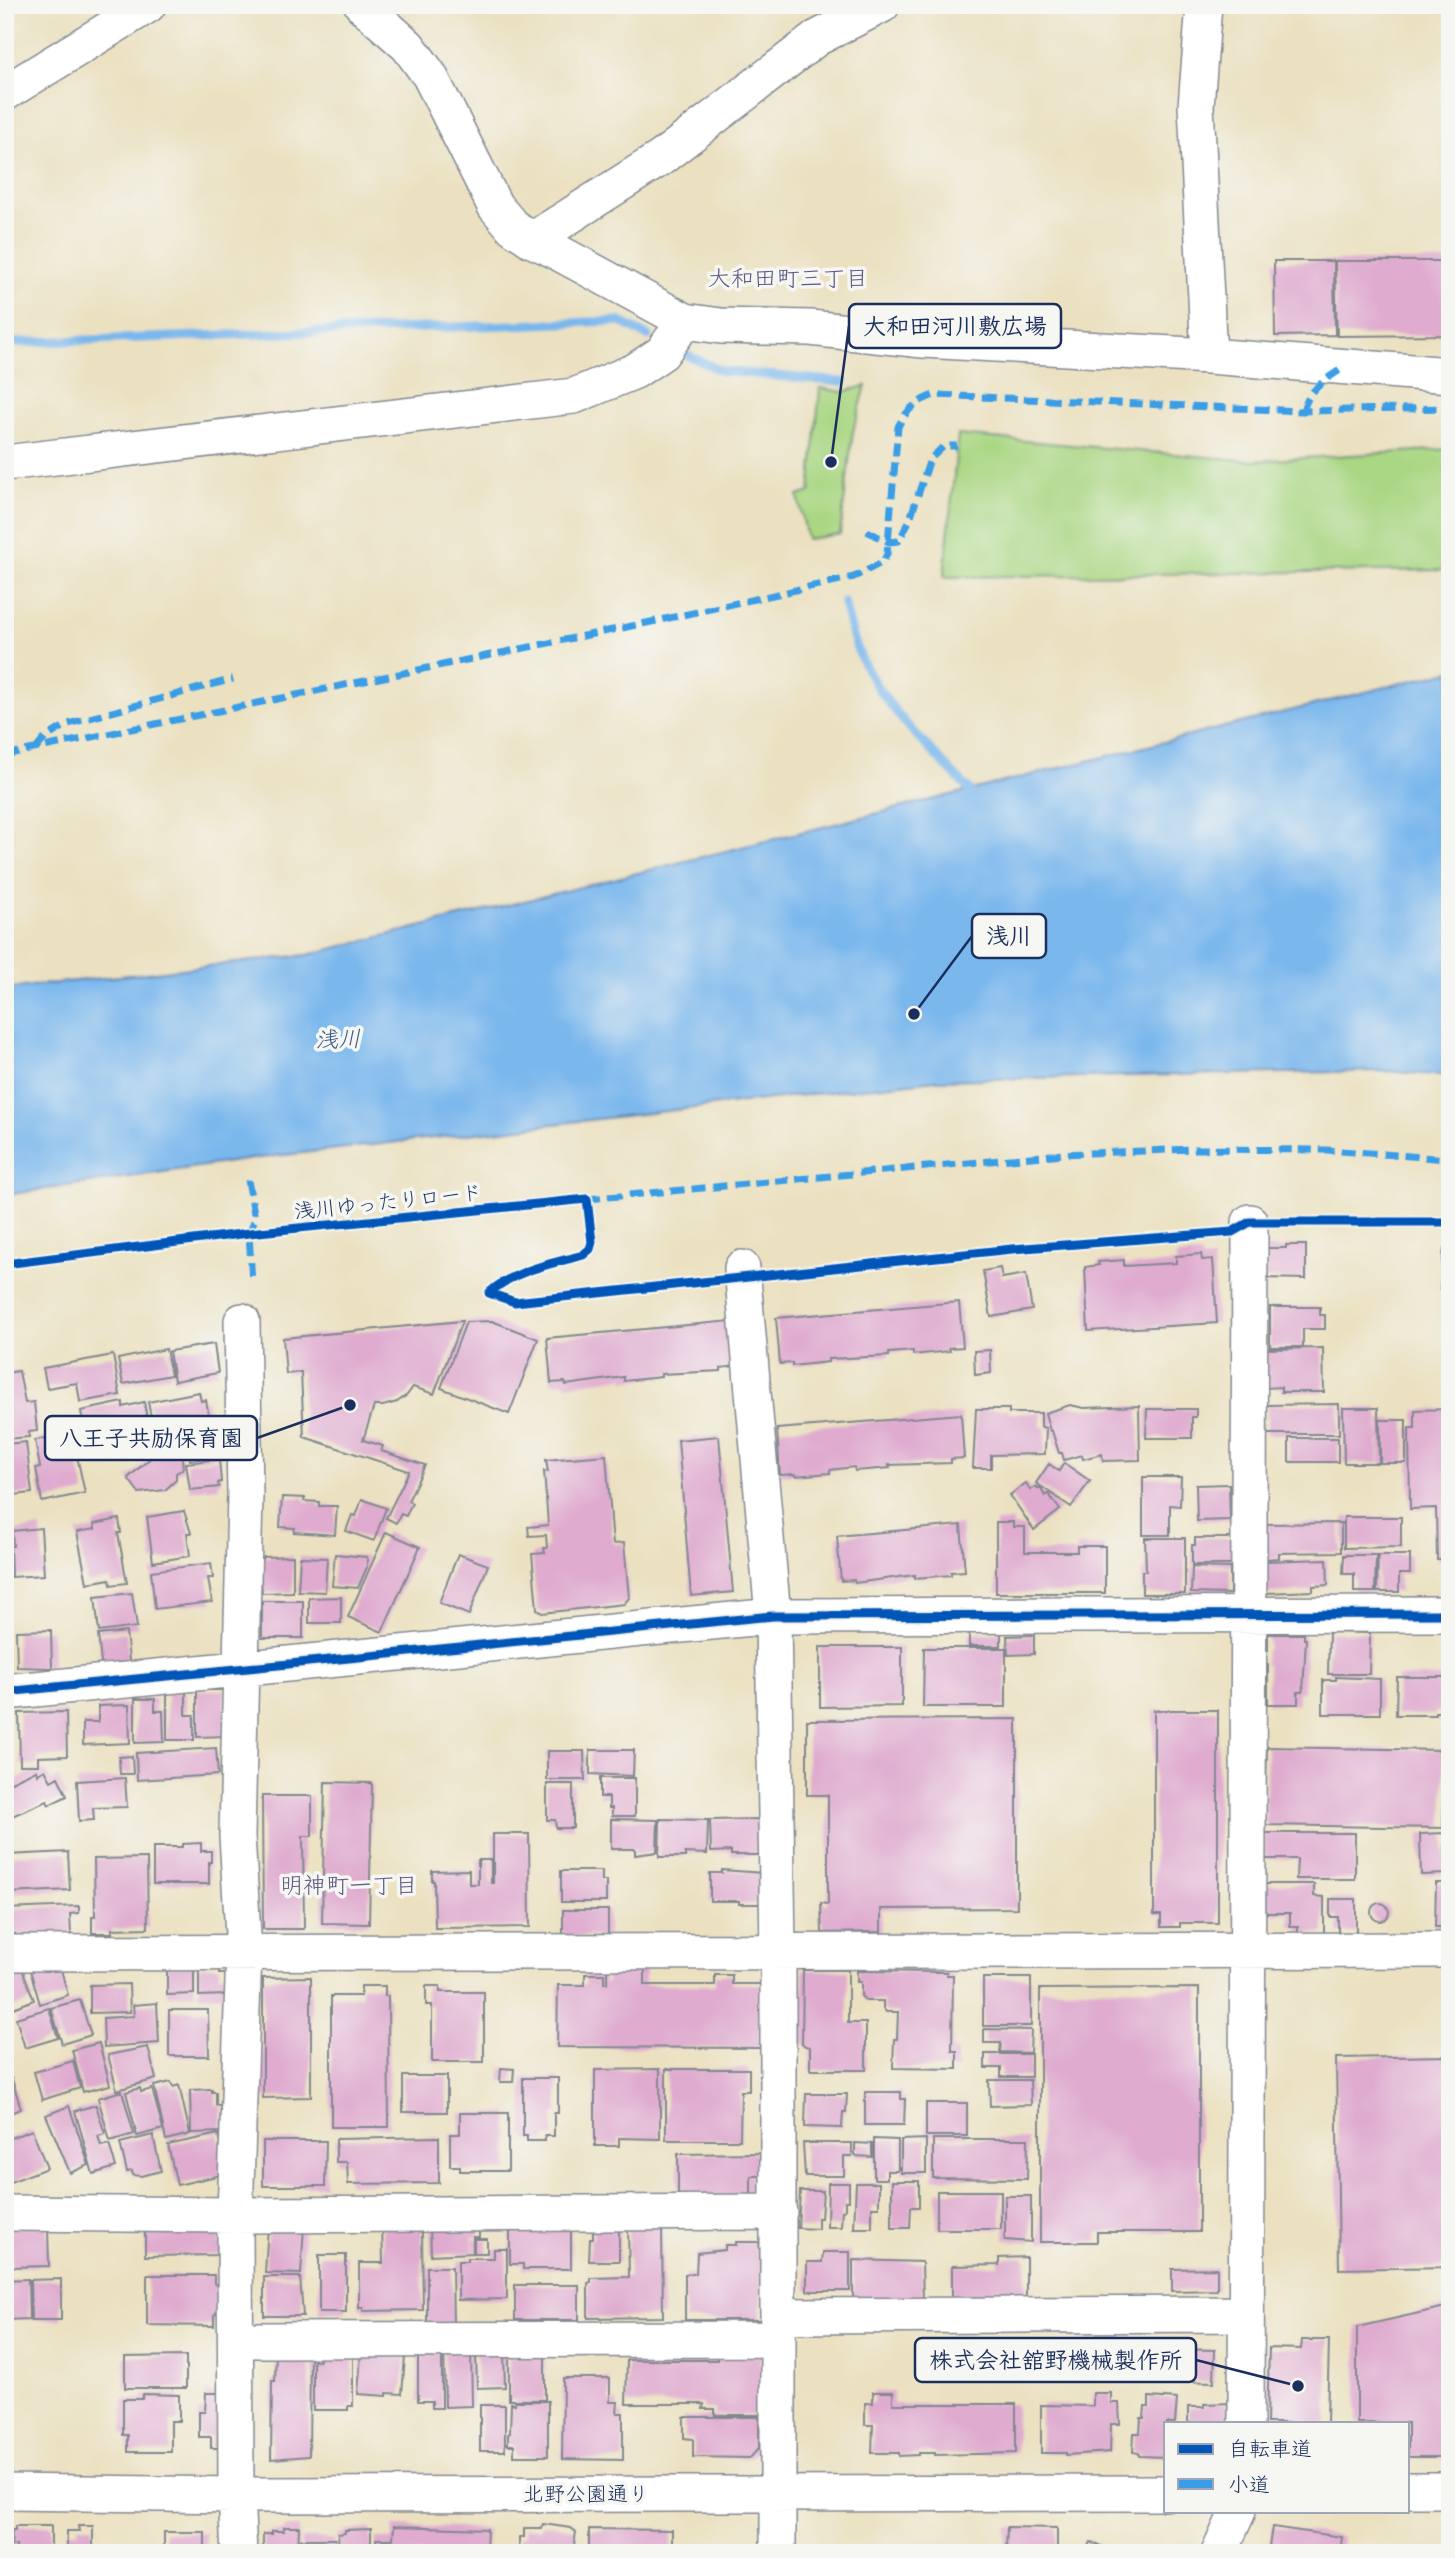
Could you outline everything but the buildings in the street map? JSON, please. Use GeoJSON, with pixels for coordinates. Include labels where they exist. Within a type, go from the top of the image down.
{"type":"FeatureCollection","features":[{"type":"Feature","properties":{"kind":"street"},"geometry":{"type":"LineString","coordinates":[[5,93],[148,5]]}},
{"type":"Feature","properties":{"kind":"street"},"geometry":{"type":"LineString","coordinates":[[362,5],[408,47],[430,76],[495,206],[513,227],[532,240],[685,321],[721,326],[810,328],[923,340],[1209,356],[1450,375]]}},
{"type":"Feature","properties":{"kind":"street"},"geometry":{"type":"LineString","coordinates":[[532,240],[661,158],[817,38],[882,5]]}},
{"type":"Feature","properties":{"kind":"street"},"geometry":{"type":"LineString","coordinates":[[1203,5],[1196,106],[1209,356]]}},
{"type":"Feature","properties":{"kind":"street"},"geometry":{"type":"LineString","coordinates":[[5,463],[574,396],[635,371],[662,353],[685,321]]}},
{"type":"Feature","properties":{"kind":"street"},"geometry":{"type":"LineString","coordinates":[[1246,2422],[1250,1222]]}},
{"type":"Feature","properties":{"kind":"street"},"geometry":{"type":"LineString","coordinates":[[742,1268],[773,1616],[778,1950],[778,2553]]}},
{"type":"Feature","properties":{"kind":"street"},"geometry":{"type":"LineString","coordinates":[[239,2553],[236,2495],[235,2215],[244,1951],[237,1836],[245,1495],[242,1321]]}},
{"type":"Feature","properties":{"kind":"street"},"geometry":{"type":"LineString","coordinates":[[5,1692],[773,1616],[1450,1614]]}},
{"type":"Feature","properties":{"kind":"street"},"geometry":{"type":"LineString","coordinates":[[5,1953],[1450,1950]]}},
{"type":"Feature","properties":{"kind":"street"},"geometry":{"type":"LineString","coordinates":[[5,2213],[235,2215],[779,2212]]}},
{"type":"Feature","properties":{"kind":"street"},"geometry":{"type":"LineString","coordinates":[[236,2340],[1246,2314]]}},
{"type":"Feature","properties":{"kind":"street"},"geometry":{"type":"LineString","coordinates":[[1410,2490],[1450,2490]]}},
{"type":"Feature","properties":{"kind":"street","name":"北野公園通り"},"geometry":{"type":"LineString","coordinates":[[5,2492],[236,2495],[1164,2493]]}},
{"type":"Feature","properties":{"kind":"street"},"geometry":{"type":"LineString","coordinates":[[1219,2553],[1238,2512]]}},
{"type":"Feature","properties":{"kind":"green space"},"geometry":{"type":"Polygon","coordinates":[[[866,386],[853,431],[840,534],[807,539],[798,496],[810,492],[820,388],[842,392],[866,386]]]}},
{"type":"Feature","properties":{"kind":"green space"},"geometry":{"type":"Polygon","coordinates":[[[958,435],[1253,461],[1450,449],[1450,570],[944,577],[958,435]]]}},
{"type":"Feature","properties":{"kind":"water"},"geometry":{"type":"Polygon","coordinates":[[[1450,671],[1450,1076],[1384,1071],[936,1080],[259,1158],[5,1195],[5,989],[307,955],[1450,671]]]}},
{"type":"Feature","properties":{"kind":"waterway"},"geometry":{"type":"LineString","coordinates":[[5,343],[619,321],[648,336]]}},
{"type":"Feature","properties":{"kind":"waterway"},"geometry":{"type":"LineString","coordinates":[[685,354],[722,371],[843,382]]}},
{"type":"Feature","properties":{"kind":"waterway"},"geometry":{"type":"LineString","coordinates":[[844,602],[857,649],[886,700],[976,797]]}},
{"type":"Feature","properties":{"kind":"marked path"},"geometry":{"type":"LineString","coordinates":[[1303,411],[1314,391],[1343,368]]}},
{"type":"Feature","properties":{"kind":"marked path"},"geometry":{"type":"LineString","coordinates":[[5,755],[656,621],[854,577],[883,562],[887,554],[898,427],[913,407],[934,395],[1303,411],[1450,408]]}},
{"type":"Feature","properties":{"kind":"marked path"},"geometry":{"type":"LineString","coordinates":[[867,531],[889,542],[899,541],[910,519],[930,459],[944,446],[957,446]]}},
{"type":"Feature","properties":{"kind":"marked path"},"geometry":{"type":"LineString","coordinates":[[36,749],[45,738],[68,724],[233,679]]}},
{"type":"Feature","properties":{"kind":"marked path"},"geometry":{"type":"LineString","coordinates":[[587,1199],[1064,1154],[1195,1149],[1327,1150],[1450,1159]]}},
{"type":"Feature","properties":{"kind":"marked path"},"geometry":{"type":"LineString","coordinates":[[248,1180],[255,1219],[249,1233],[252,1282]]}},
{"type":"Feature","properties":{"kind":"cycle path","name":"浅川ゆったりロード"},"geometry":{"type":"LineString","coordinates":[[5,1264],[249,1233],[587,1199],[592,1242],[590,1249],[583,1255],[522,1273],[489,1293],[515,1302],[1012,1249],[1232,1232],[1250,1222],[1450,1222]]}},
{"type":"Feature","properties":{"kind":"cycle path"},"geometry":{"type":"LineString","coordinates":[[5,1692],[773,1616],[1450,1614]]}},
{"type":"Feature","properties":{"kind":"place","name":"大和田河川敷広場"},"geometry":{"type":"Point","coordinates":[831,462]}},
{"type":"Feature","properties":{"kind":"place","name":"浅川"},"geometry":{"type":"Point","coordinates":[914,1014]}},
{"type":"Feature","properties":{"kind":"place","name":"八王子共励保育園"},"geometry":{"type":"Point","coordinates":[350,1405]}},
{"type":"Feature","properties":{"kind":"place","name":"株式会社舘野機械製作所"},"geometry":{"type":"Point","coordinates":[1298,2386]}},
{"type":"Feature","properties":{"kind":"district","name":"大和田町三丁目"},"geometry":{"type":"Point","coordinates":[788,278]}},
{"type":"Feature","properties":{"kind":"district","name":"明神町一丁目"},"geometry":{"type":"Point","coordinates":[349,1885]}}]}
